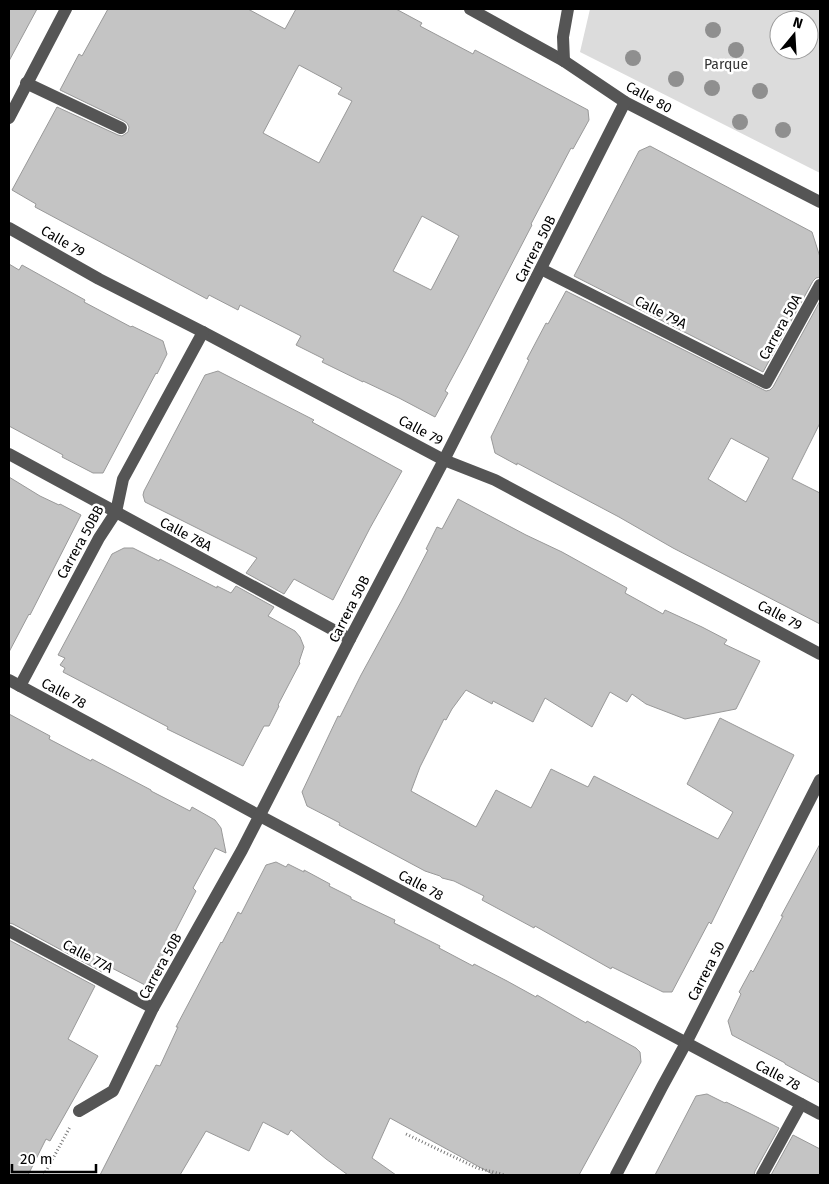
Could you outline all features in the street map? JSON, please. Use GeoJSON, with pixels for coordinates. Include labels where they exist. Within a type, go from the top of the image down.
{"type":"FeatureCollection","features":[{"type":"Feature","properties":{"kind":"street"},"geometry":{"type":"LineString","coordinates":[[9,118],[66,9]]}},
{"type":"Feature","properties":{"kind":"street","name":"Calle 80"},"geometry":{"type":"LineString","coordinates":[[470,9],[564,62],[625,102],[820,202]]}},
{"type":"Feature","properties":{"kind":"street"},"geometry":{"type":"LineString","coordinates":[[564,62],[563,38],[568,9]]}},
{"type":"Feature","properties":{"kind":"street"},"geometry":{"type":"LineString","coordinates":[[26,83],[121,128]]}},
{"type":"Feature","properties":{"kind":"street","name":"Carrera 50B"},"geometry":{"type":"LineString","coordinates":[[79,1111],[113,1091],[153,1008],[260,816],[444,460],[625,102]]}},
{"type":"Feature","properties":{"kind":"street","name":"Calle 79"},"geometry":{"type":"LineString","coordinates":[[9,228],[99,279],[444,460],[495,480],[820,654]]}},
{"type":"Feature","properties":{"kind":"street","name":"Calle 79A"},"geometry":{"type":"LineString","coordinates":[[541,269],[766,383]]}},
{"type":"Feature","properties":{"kind":"street","name":"Carrera 50A"},"geometry":{"type":"LineString","coordinates":[[766,383],[820,285]]}},
{"type":"Feature","properties":{"kind":"street","name":"Carrera 50BB"},"geometry":{"type":"LineString","coordinates":[[14,683],[98,538],[116,512],[123,480],[203,332]]}},
{"type":"Feature","properties":{"kind":"street","name":"Calle 78A"},"geometry":{"type":"LineString","coordinates":[[9,454],[350,639]]}},
{"type":"Feature","properties":{"kind":"street","name":"Calle 78"},"geometry":{"type":"LineString","coordinates":[[14,683],[820,1114]]}},
{"type":"Feature","properties":{"kind":"street","name":"Carrera 50"},"geometry":{"type":"LineString","coordinates":[[616,1175],[686,1043],[820,780]]}},
{"type":"Feature","properties":{"kind":"street","name":"Calle 77A"},"geometry":{"type":"LineString","coordinates":[[9,931],[153,1008]]}},
{"type":"Feature","properties":{"kind":"street"},"geometry":{"type":"LineString","coordinates":[[762,1175],[801,1104]]}},
{"type":"Feature","properties":{"kind":"path"},"geometry":{"type":"LineString","coordinates":[[44,1175],[79,1111]]}},
{"type":"Feature","properties":{"kind":"path"},"geometry":{"type":"LineString","coordinates":[[406,1134],[477,1168],[505,1175]]}},
{"type":"Feature","properties":{"kind":"green space","name":"Parque"},"geometry":{"type":"Polygon","coordinates":[[[590,9],[820,9],[820,173],[580,52],[590,9]]]}},
{"type":"Feature","properties":{"kind":"building"},"geometry":{"type":"Polygon","coordinates":[[[9,9],[37,9],[9,61],[9,9]]]}},
{"type":"Feature","properties":{"kind":"building"},"geometry":{"type":"Polygon","coordinates":[[[108,9],[248,9],[285,29],[296,9],[396,9],[422,23],[420,26],[473,54],[475,50],[588,110],[589,120],[573,149],[571,148],[531,224],[445,391],[448,393],[435,417],[322,362],[324,359],[296,345],[301,336],[240,305],[238,310],[209,295],[207,299],[35,207],[36,204],[12,190],[57,107],[118,135],[122,136],[128,132],[129,127],[124,121],[60,90],[79,54],[82,56],[108,9]],[[299,65],[263,133],[319,163],[352,101],[338,94],[342,88],[299,65]],[[422,216],[393,271],[431,290],[459,236],[422,216]]]}},
{"type":"Feature","properties":{"kind":"building"},"geometry":{"type":"Polygon","coordinates":[[[650,146],[812,232],[820,257],[820,277],[813,281],[763,372],[574,276],[639,151],[650,146]]]}},
{"type":"Feature","properties":{"kind":"building"},"geometry":{"type":"Polygon","coordinates":[[[9,264],[19,270],[22,265],[85,300],[84,302],[131,327],[163,341],[167,354],[103,473],[93,473],[9,426],[9,264]]]}},
{"type":"Feature","properties":{"kind":"building"},"geometry":{"type":"Polygon","coordinates":[[[566,291],[766,391],[773,387],[820,301],[820,423],[792,479],[820,493],[820,624],[495,453],[491,437],[529,360],[527,359],[546,323],[548,324],[566,291]],[[731,438],[708,479],[746,502],[769,458],[731,438]]]}},
{"type":"Feature","properties":{"kind":"building"},"geometry":{"type":"Polygon","coordinates":[[[218,371],[314,420],[312,422],[402,471],[333,600],[294,579],[284,594],[246,573],[257,558],[145,502],[144,491],[205,375],[218,371]]]}},
{"type":"Feature","properties":{"kind":"building"},"geometry":{"type":"Polygon","coordinates":[[[9,477],[40,496],[81,515],[9,652],[9,477]]]}},
{"type":"Feature","properties":{"kind":"building"},"geometry":{"type":"Polygon","coordinates":[[[458,499],[562,552],[627,588],[625,593],[663,614],[665,610],[702,627],[727,640],[724,644],[760,661],[736,709],[685,719],[646,704],[632,694],[627,702],[610,692],[592,727],[545,698],[533,722],[493,701],[492,704],[466,690],[446,720],[444,719],[420,767],[411,791],[476,827],[496,790],[531,808],[551,769],[588,787],[594,776],[718,839],[733,812],[687,784],[720,718],[794,755],[711,924],[709,922],[672,992],[663,992],[612,967],[611,969],[535,926],[534,928],[482,900],[484,896],[454,881],[425,871],[307,806],[302,792],[338,716],[340,717],[402,600],[428,550],[426,549],[437,527],[442,529],[458,499]]]}},
{"type":"Feature","properties":{"kind":"building"},"geometry":{"type":"Polygon","coordinates":[[[124,548],[133,548],[159,561],[160,559],[217,588],[217,586],[231,593],[236,586],[274,607],[268,616],[295,631],[300,637],[304,647],[300,663],[269,726],[264,726],[243,766],[167,729],[168,727],[63,672],[65,668],[60,665],[65,658],[58,655],[112,554],[124,548]]]}},
{"type":"Feature","properties":{"kind":"building"},"geometry":{"type":"Polygon","coordinates":[[[9,714],[50,736],[49,739],[91,761],[92,759],[190,811],[192,807],[215,820],[221,828],[226,853],[215,848],[193,888],[196,891],[147,986],[106,965],[102,972],[9,923],[9,714]]]}},
{"type":"Feature","properties":{"kind":"building"},"geometry":{"type":"Polygon","coordinates":[[[820,844],[820,1083],[732,1035],[728,1021],[741,994],[739,992],[751,970],[753,972],[820,844]]]}},
{"type":"Feature","properties":{"kind":"building"},"geometry":{"type":"Polygon","coordinates":[[[276,862],[286,867],[288,864],[304,872],[304,870],[330,884],[329,886],[351,897],[351,899],[395,920],[394,923],[440,946],[439,948],[536,997],[537,995],[586,1023],[587,1021],[636,1048],[640,1052],[641,1062],[579,1175],[494,1175],[390,1118],[372,1158],[396,1175],[348,1175],[291,1130],[288,1135],[263,1122],[249,1151],[206,1131],[180,1175],[100,1175],[156,1065],[160,1066],[178,1027],[176,1027],[221,942],[238,912],[241,914],[266,865],[276,862]]]}},
{"type":"Feature","properties":{"kind":"building"},"geometry":{"type":"Polygon","coordinates":[[[9,940],[95,986],[68,1039],[98,1056],[50,1141],[46,1139],[28,1175],[9,1175],[9,940]]]}},
{"type":"Feature","properties":{"kind":"building"},"geometry":{"type":"Polygon","coordinates":[[[707,1094],[779,1128],[754,1175],[655,1175],[696,1096],[707,1094]]]}},
{"type":"Feature","properties":{"kind":"building"},"geometry":{"type":"Polygon","coordinates":[[[793,1135],[820,1149],[820,1175],[771,1175],[793,1135]]]}}]}
